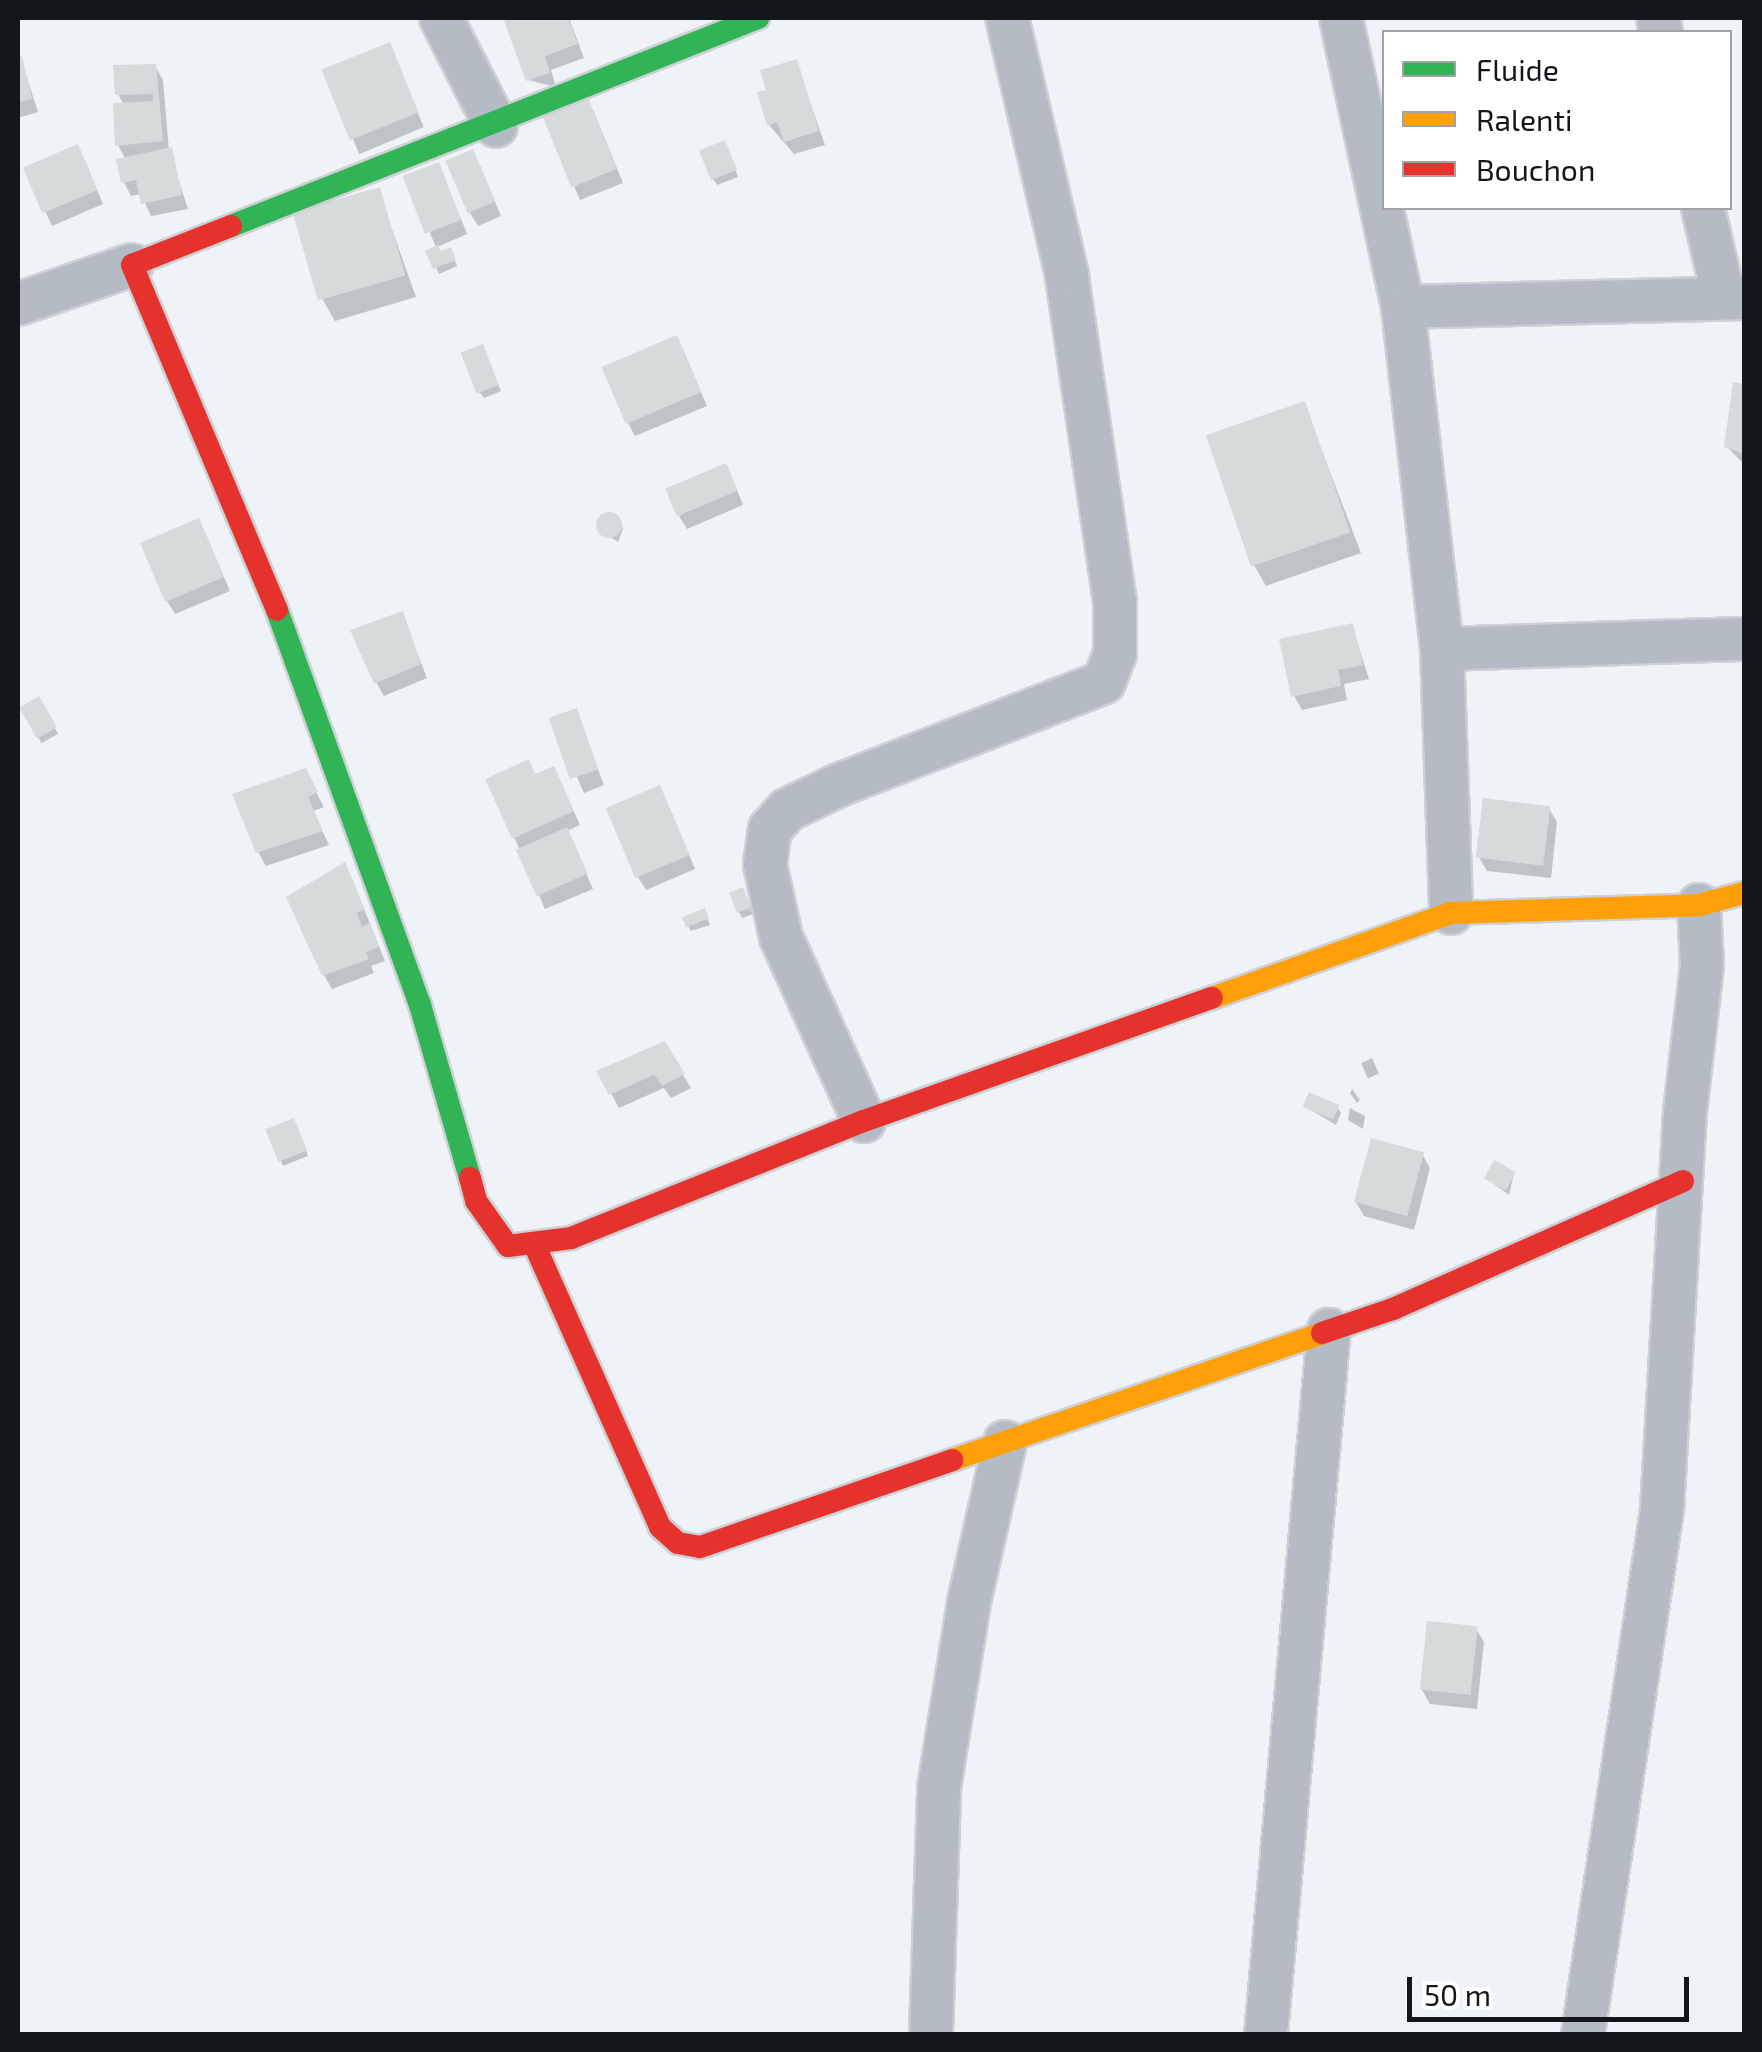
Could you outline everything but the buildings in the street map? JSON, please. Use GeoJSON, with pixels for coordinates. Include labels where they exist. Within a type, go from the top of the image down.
{"type":"FeatureCollection","features":[{"type":"Feature","properties":{"kind":"street"},"geometry":{"type":"LineString","coordinates":[[442,18],[496,126]]}},
{"type":"Feature","properties":{"kind":"street"},"geometry":{"type":"LineString","coordinates":[[18,304],[132,265],[496,126],[758,18]]}},
{"type":"Feature","properties":{"kind":"street"},"geometry":{"type":"LineString","coordinates":[[864,1122],[780,937],[766,864],[770,829],[787,810],[839,785],[1104,682],[1116,654],[1115,602],[1067,274],[1007,18]]}},
{"type":"Feature","properties":{"kind":"street"},"geometry":{"type":"LineString","coordinates":[[1342,18],[1382,208]]}},
{"type":"Feature","properties":{"kind":"street"},"geometry":{"type":"LineString","coordinates":[[1383,210],[1403,307],[1442,648],[1451,912]]}},
{"type":"Feature","properties":{"kind":"street"},"geometry":{"type":"LineString","coordinates":[[1403,307],[1734,298],[1703,210]]}},
{"type":"Feature","properties":{"kind":"street"},"geometry":{"type":"LineString","coordinates":[[132,265],[301,668],[420,1006],[476,1201],[508,1246],[535,1246],[864,1122],[1451,912],[1699,905],[1744,894]]}},
{"type":"Feature","properties":{"kind":"street"},"geometry":{"type":"LineString","coordinates":[[1442,648],[1744,640]]}},
{"type":"Feature","properties":{"kind":"street"},"geometry":{"type":"LineString","coordinates":[[1582,2034],[1662,1510],[1682,1181],[1702,965],[1699,905]]}},
{"type":"Feature","properties":{"kind":"street"},"geometry":{"type":"LineString","coordinates":[[535,1246],[650,1508],[678,1543],[720,1544],[1393,1309],[1682,1181]]}},
{"type":"Feature","properties":{"kind":"street"},"geometry":{"type":"LineString","coordinates":[[1266,2034],[1329,1330]]}},
{"type":"Feature","properties":{"kind":"street"},"geometry":{"type":"LineString","coordinates":[[932,2034],[939,1788],[968,1602],[1005,1442]]}},
{"type":"Feature","properties":{"kind":"traffic: fast"},"geometry":{"type":"LineString","coordinates":[[231,226],[758,18]]}},
{"type":"Feature","properties":{"kind":"traffic: fast"},"geometry":{"type":"LineString","coordinates":[[277,610],[420,1005],[470,1178]]}},
{"type":"Feature","properties":{"kind":"traffic: slow"},"geometry":{"type":"LineString","coordinates":[[1212,998],[1451,913],[1699,905],[1744,893]]}},
{"type":"Feature","properties":{"kind":"traffic: slow"},"geometry":{"type":"LineString","coordinates":[[952,1460],[1322,1333]]}},
{"type":"Feature","properties":{"kind":"traffic: jam"},"geometry":{"type":"LineString","coordinates":[[231,226],[132,265],[277,610]]}},
{"type":"Feature","properties":{"kind":"traffic: jam"},"geometry":{"type":"LineString","coordinates":[[470,1178],[476,1201],[508,1246],[571,1238],[864,1121],[1212,998]]}},
{"type":"Feature","properties":{"kind":"traffic: jam"},"geometry":{"type":"LineString","coordinates":[[1322,1333],[1393,1309],[1683,1181]]}},
{"type":"Feature","properties":{"kind":"traffic: jam"},"geometry":{"type":"LineString","coordinates":[[535,1246],[660,1527],[678,1543],[700,1547],[952,1460]]}}]}
